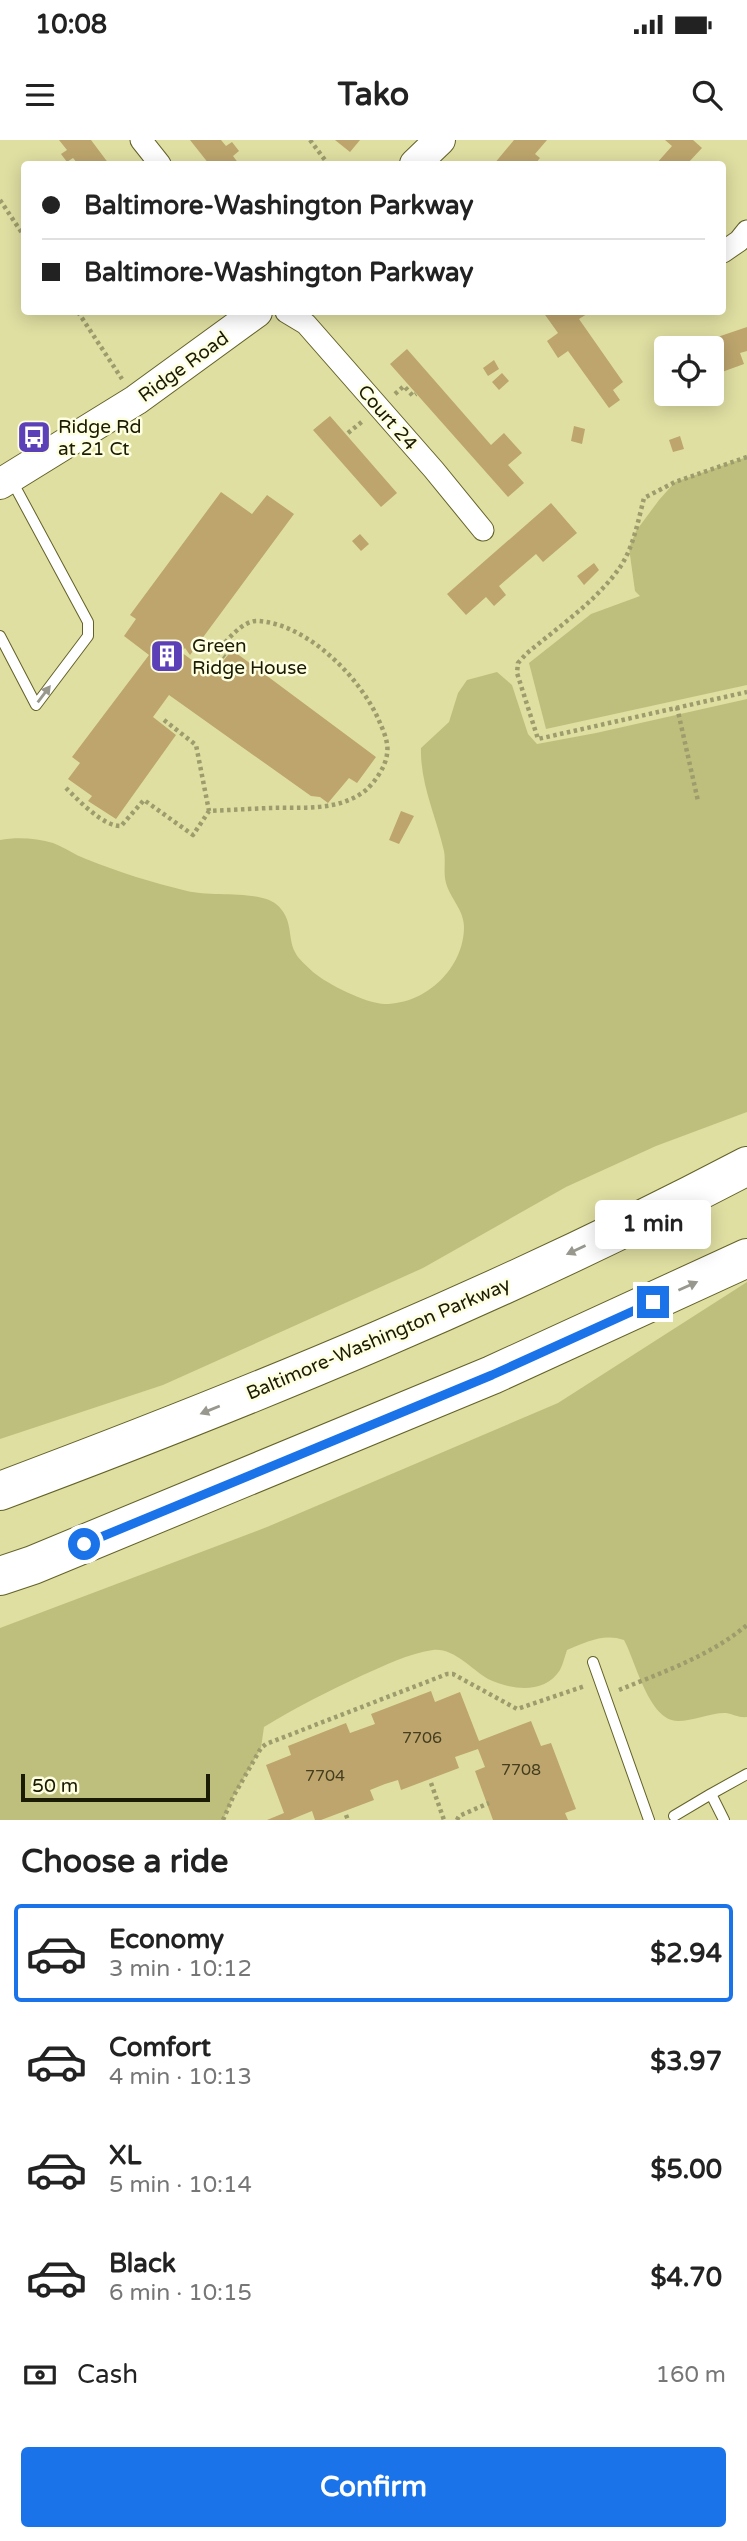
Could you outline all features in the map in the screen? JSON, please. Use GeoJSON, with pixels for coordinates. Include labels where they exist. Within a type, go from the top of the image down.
{"type":"FeatureCollection","features":[{"type":"Feature","properties":{"kind":"highway","name":"Baltimore-Washington Parkway"},"geometry":{"type":"LineString","coordinates":[[0,1491],[268,1387],[444,1311],[674,1204],[747,1166]]}},
{"type":"Feature","properties":{"kind":"highway"},"geometry":{"type":"LineString","coordinates":[[11,1574],[492,1375],[747,1258]]}},
{"type":"Feature","properties":{"kind":"street"},"geometry":{"type":"LineString","coordinates":[[141,140],[158,161]]}},
{"type":"Feature","properties":{"kind":"street"},"geometry":{"type":"LineString","coordinates":[[418,161],[440,140]]}},
{"type":"Feature","properties":{"kind":"street"},"geometry":{"type":"LineString","coordinates":[[726,250],[747,231]]}},
{"type":"Feature","properties":{"kind":"street","name":"Ridge Road"},"geometry":{"type":"LineString","coordinates":[[5,481],[136,400],[253,315]]}},
{"type":"Feature","properties":{"kind":"street","name":"Court 24"},"geometry":{"type":"LineString","coordinates":[[291,315],[306,324],[434,470],[482,530]]}},
{"type":"Feature","properties":{"kind":"lane"},"geometry":{"type":"LineString","coordinates":[[0,636],[36,705],[88,636],[89,628],[88,622],[5,481]]}},
{"type":"Feature","properties":{"kind":"lane"},"geometry":{"type":"LineString","coordinates":[[593,1662],[649,1820]]}},
{"type":"Feature","properties":{"kind":"lane"},"geometry":{"type":"LineString","coordinates":[[672,1819],[747,1774]]}},
{"type":"Feature","properties":{"kind":"lane"},"geometry":{"type":"LineString","coordinates":[[711,1794],[724,1820]]}},
{"type":"Feature","properties":{"kind":"path"},"geometry":{"type":"LineString","coordinates":[[310,140],[326,161]]}},
{"type":"Feature","properties":{"kind":"path"},"geometry":{"type":"LineString","coordinates":[[0,201],[21,232]]}},
{"type":"Feature","properties":{"kind":"path"},"geometry":{"type":"LineString","coordinates":[[80,315],[136,400]]}},
{"type":"Feature","properties":{"kind":"path"},"geometry":{"type":"LineString","coordinates":[[747,457],[676,482],[644,498],[636,531],[620,568],[595,596],[518,663],[517,673],[538,738],[747,692]]}},
{"type":"Feature","properties":{"kind":"path"},"geometry":{"type":"LineString","coordinates":[[209,811],[329,806],[340,803],[365,791],[382,768],[387,754],[385,735],[375,710],[355,680],[332,658],[300,635],[269,623],[252,621],[217,651]]}},
{"type":"Feature","properties":{"kind":"path"},"geometry":{"type":"LineString","coordinates":[[201,639],[226,657]]}},
{"type":"Feature","properties":{"kind":"path"},"geometry":{"type":"LineString","coordinates":[[677,707],[698,801]]}},
{"type":"Feature","properties":{"kind":"path"},"geometry":{"type":"LineString","coordinates":[[66,788],[83,805],[106,817],[113,826],[121,826],[144,800],[193,835],[209,811],[196,745],[164,720]]}},
{"type":"Feature","properties":{"kind":"path"},"geometry":{"type":"LineString","coordinates":[[605,1695],[686,1662],[747,1625]]}},
{"type":"Feature","properties":{"kind":"path"},"geometry":{"type":"LineString","coordinates":[[223,1820],[233,1797],[261,1748],[266,1744],[447,1674],[453,1674],[517,1709],[600,1681]]}},
{"type":"Feature","properties":{"kind":"path"},"geometry":{"type":"LineString","coordinates":[[430,1783],[444,1820]]}},
{"type":"Feature","properties":{"kind":"path"},"geometry":{"type":"LineString","coordinates":[[457,1820],[459,1816],[489,1803]]}},
{"type":"Feature","properties":{"kind":"shaded area"},"geometry":{"type":"Polygon","coordinates":[[[747,457],[747,685],[546,729],[529,663],[591,614],[640,596],[635,591],[629,548],[636,531],[675,482],[747,457]]]}},
{"type":"Feature","properties":{"kind":"shaded area"},"geometry":{"type":"Polygon","coordinates":[[[497,672],[512,685],[528,734],[537,744],[747,699],[747,1112],[656,1146],[566,1187],[423,1268],[163,1385],[0,1439],[0,840],[26,838],[53,843],[111,868],[187,891],[246,895],[268,900],[282,910],[288,922],[296,955],[319,977],[377,1003],[415,998],[440,981],[450,969],[462,942],[464,927],[462,915],[446,883],[444,851],[426,787],[421,748],[449,722],[458,693],[467,680],[497,672]]]}},
{"type":"Feature","properties":{"kind":"shaded area"},"geometry":{"type":"Polygon","coordinates":[[[747,1282],[747,1717],[721,1713],[684,1721],[668,1718],[651,1701],[624,1640],[617,1638],[595,1639],[567,1650],[560,1670],[553,1678],[545,1684],[527,1688],[497,1683],[448,1652],[433,1650],[405,1657],[363,1675],[264,1727],[261,1748],[223,1820],[0,1820],[0,1628],[267,1527],[558,1403],[747,1282]]]}},
{"type":"Feature","properties":{"kind":"building"},"geometry":{"type":"Polygon","coordinates":[[[59,140],[91,140],[107,161],[76,161],[73,158],[66,161],[61,154],[67,150],[59,140]]]}},
{"type":"Feature","properties":{"kind":"building"},"geometry":{"type":"Polygon","coordinates":[[[190,140],[221,140],[226,146],[232,142],[239,151],[233,156],[237,161],[207,161],[190,140]]]}},
{"type":"Feature","properties":{"kind":"building"},"geometry":{"type":"Polygon","coordinates":[[[335,140],[360,140],[350,152],[335,140]]]}},
{"type":"Feature","properties":{"kind":"building"},"geometry":{"type":"Polygon","coordinates":[[[514,140],[547,140],[535,154],[540,158],[538,161],[496,161],[514,140]]]}},
{"type":"Feature","properties":{"kind":"building"},"geometry":{"type":"Polygon","coordinates":[[[665,140],[693,140],[702,148],[690,161],[659,161],[672,146],[665,140]]]}},
{"type":"Feature","properties":{"kind":"building"},"geometry":{"type":"Polygon","coordinates":[[[545,315],[585,315],[579,319],[623,382],[613,390],[620,400],[609,408],[568,351],[558,358],[547,341],[558,333],[545,315]]]}},
{"type":"Feature","properties":{"kind":"building"},"geometry":{"type":"Polygon","coordinates":[[[747,327],[747,351],[740,353],[744,364],[724,371],[724,336],[720,336],[747,327]]]}},
{"type":"Feature","properties":{"kind":"building"},"geometry":{"type":"Polygon","coordinates":[[[407,349],[491,445],[504,433],[522,453],[508,465],[524,483],[508,497],[390,364],[407,349]]]}},
{"type":"Feature","properties":{"kind":"building"},"geometry":{"type":"Polygon","coordinates":[[[494,360],[499,369],[488,376],[483,368],[494,360]]]}},
{"type":"Feature","properties":{"kind":"building"},"geometry":{"type":"Polygon","coordinates":[[[502,373],[509,381],[499,390],[492,382],[502,373]]]}},
{"type":"Feature","properties":{"kind":"building"},"geometry":{"type":"Polygon","coordinates":[[[330,416],[397,493],[381,507],[313,430],[330,416]]]}},
{"type":"Feature","properties":{"kind":"building"},"geometry":{"type":"Polygon","coordinates":[[[574,426],[585,429],[582,444],[571,441],[574,426]]]}},
{"type":"Feature","properties":{"kind":"building"},"geometry":{"type":"Polygon","coordinates":[[[680,436],[684,449],[673,452],[669,440],[680,436]]]}},
{"type":"Feature","properties":{"kind":"building","name":"Green Ridge House"},"geometry":{"type":"Polygon","coordinates":[[[221,492],[252,514],[267,495],[294,514],[190,655],[185,648],[181,652],[212,675],[232,650],[376,757],[357,783],[349,778],[328,803],[320,797],[311,796],[169,695],[153,717],[176,735],[116,819],[88,801],[92,796],[68,779],[80,763],[72,757],[149,655],[124,636],[136,619],[130,615],[221,492]]]}},
{"type":"Feature","properties":{"kind":"building"},"geometry":{"type":"Polygon","coordinates":[[[551,503],[577,533],[543,562],[536,554],[499,586],[506,595],[494,606],[486,597],[466,615],[447,594],[551,503]]]}},
{"type":"Feature","properties":{"kind":"building"},"geometry":{"type":"Polygon","coordinates":[[[360,534],[369,544],[361,551],[352,541],[360,534]]]}},
{"type":"Feature","properties":{"kind":"building"},"geometry":{"type":"Polygon","coordinates":[[[594,563],[599,570],[584,585],[577,576],[594,563]]]}},
{"type":"Feature","properties":{"kind":"building"},"geometry":{"type":"Polygon","coordinates":[[[401,811],[414,816],[399,844],[389,840],[401,811]]]}},
{"type":"Feature","properties":{"kind":"building"},"geometry":{"type":"Polygon","coordinates":[[[431,1691],[435,1702],[460,1692],[479,1741],[531,1721],[541,1746],[551,1743],[576,1809],[565,1813],[568,1820],[493,1820],[475,1771],[485,1767],[478,1749],[455,1757],[459,1768],[401,1790],[398,1780],[385,1784],[370,1790],[374,1800],[321,1820],[315,1820],[312,1811],[290,1820],[267,1820],[284,1813],[266,1765],[291,1755],[288,1746],[346,1723],[350,1733],[375,1724],[371,1714],[431,1691]]]}},
{"type":"Feature","properties":{"kind":"place","name":"Ridge Rd at 21 Ct"},"geometry":{"type":"Point","coordinates":[34,437]}},
{"type":"Feature","properties":{"kind":"place","name":"Green Ridge House"},"geometry":{"type":"Point","coordinates":[167,656]}},
{"type":"Feature","properties":{"kind":"route"},"geometry":{"type":"LineString","coordinates":[[84,1544],[492,1375],[653,1302]]}}]}
